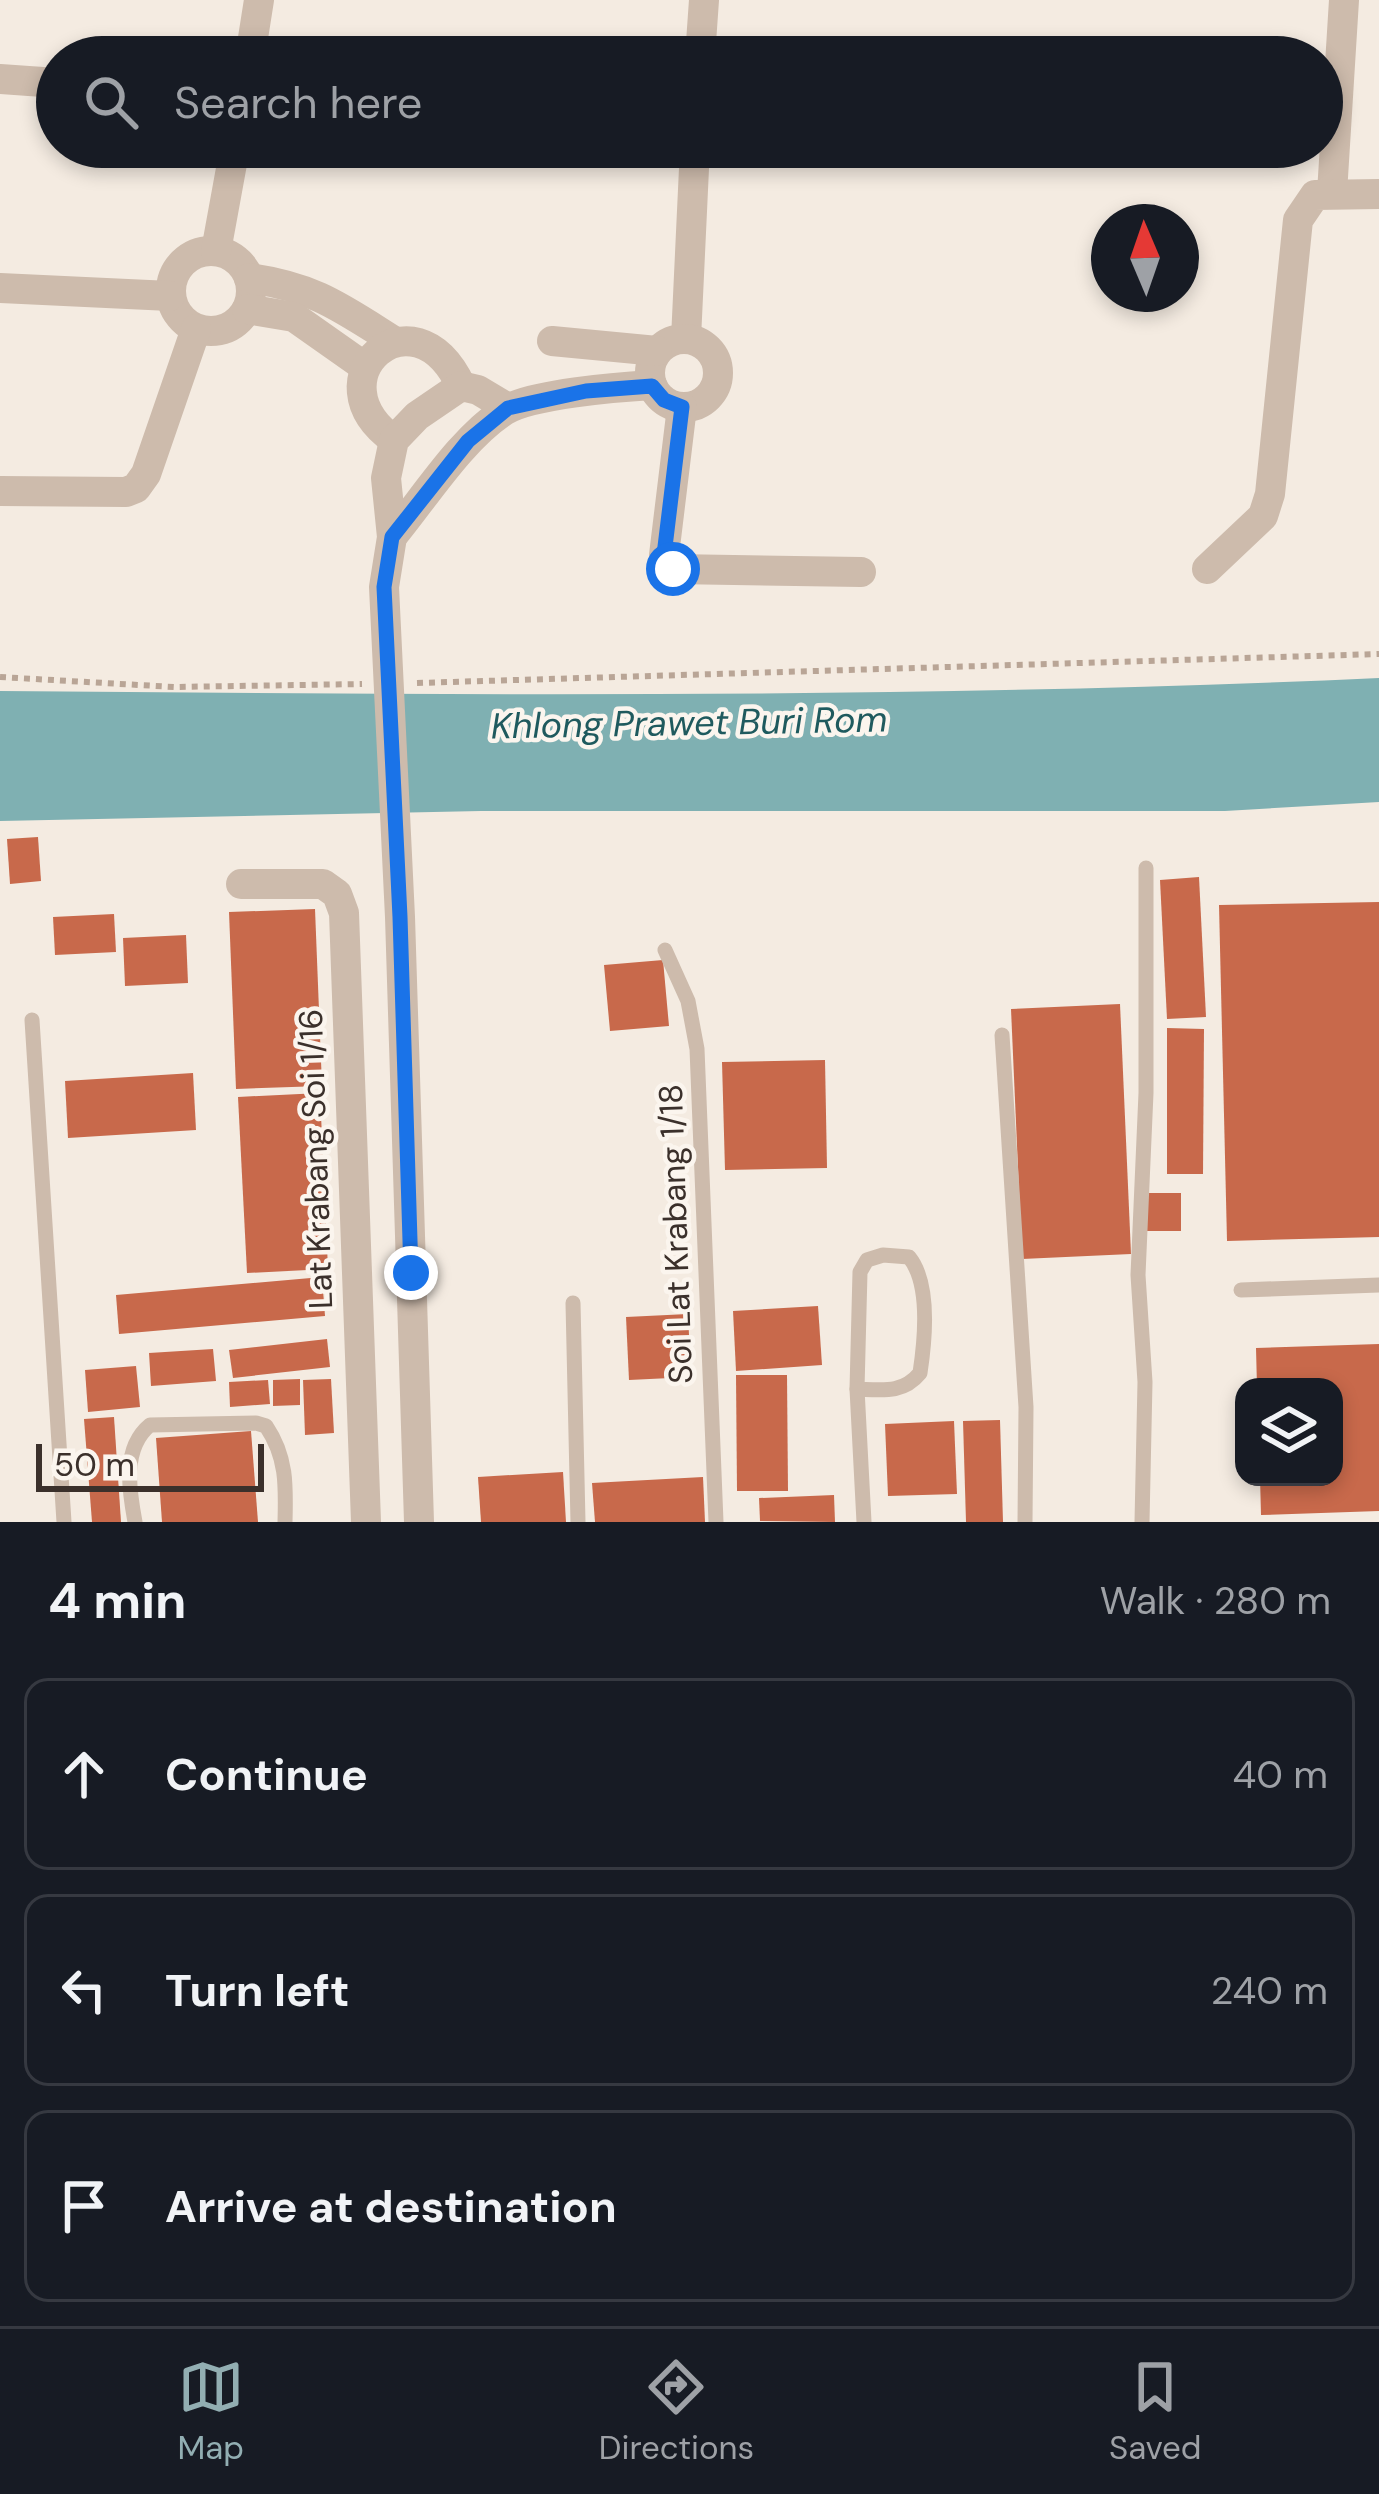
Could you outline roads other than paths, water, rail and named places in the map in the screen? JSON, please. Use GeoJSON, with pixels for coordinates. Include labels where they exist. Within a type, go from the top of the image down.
{"type":"FeatureCollection","features":[{"type":"Feature","properties":{"kind":"street"},"geometry":{"type":"LineString","coordinates":[[253,36],[259,0]]}},
{"type":"Feature","properties":{"kind":"street"},"geometry":{"type":"LineString","coordinates":[[701,36],[704,0]]}},
{"type":"Feature","properties":{"kind":"street"},"geometry":{"type":"LineString","coordinates":[[1337,36],[1344,0]]}},
{"type":"Feature","properties":{"kind":"street"},"geometry":{"type":"LineString","coordinates":[[0,80],[36,81]]}},
{"type":"Feature","properties":{"kind":"street"},"geometry":{"type":"LineString","coordinates":[[216,251],[231,168]]}},
{"type":"Feature","properties":{"kind":"street"},"geometry":{"type":"LineString","coordinates":[[686,339],[694,168]]}},
{"type":"Feature","properties":{"kind":"street"},"geometry":{"type":"LineString","coordinates":[[1332,168],[1332,193]]}},
{"type":"Feature","properties":{"kind":"street"},"geometry":{"type":"LineString","coordinates":[[1207,569],[1263,516],[1270,494],[1298,220],[1315,195],[1379,194]]}},
{"type":"Feature","properties":{"kind":"street"},"geometry":{"type":"LineString","coordinates":[[365,367],[294,317],[248,294],[237,260],[216,251],[192,256],[175,272],[170,296],[179,316],[196,329],[231,326],[248,294],[290,284],[322,296],[394,341]]}},
{"type":"Feature","properties":{"kind":"street"},"geometry":{"type":"LineString","coordinates":[[0,288],[170,296]]}},
{"type":"Feature","properties":{"kind":"street"},"geometry":{"type":"LineString","coordinates":[[0,491],[126,492],[136,488],[146,474],[196,329]]}},
{"type":"Feature","properties":{"kind":"street"},"geometry":{"type":"LineString","coordinates":[[394,440],[378,429],[362,405],[365,367],[380,349],[410,339],[430,346],[453,368],[461,386]]}},
{"type":"Feature","properties":{"kind":"street"},"geometry":{"type":"LineString","coordinates":[[686,339],[710,351],[717,378],[708,396],[682,407],[664,400],[652,386],[650,368],[657,352],[665,344],[686,339]]}},
{"type":"Feature","properties":{"kind":"street"},"geometry":{"type":"LineString","coordinates":[[552,340],[657,352]]}},
{"type":"Feature","properties":{"kind":"street"},"geometry":{"type":"LineString","coordinates":[[419,1522],[400,917],[384,587],[392,537],[386,478],[394,440],[416,416],[461,386],[508,408]]}},
{"type":"Feature","properties":{"kind":"street"},"geometry":{"type":"LineString","coordinates":[[392,537],[468,441],[508,408],[598,389],[652,386]]}},
{"type":"Feature","properties":{"kind":"street"},"geometry":{"type":"LineString","coordinates":[[682,407],[664,555],[667,564],[673,569],[861,572]]}},
{"type":"Feature","properties":{"kind":"street","name":"Lat Krabang Soi 1/16"},"geometry":{"type":"LineString","coordinates":[[241,884],[323,884],[337,894],[344,913],[365,1522]]}},
{"type":"Feature","properties":{"kind":"lane"},"geometry":{"type":"LineString","coordinates":[[1142,1522],[1145,1382],[1138,1275],[1146,1094],[1146,868]]}},
{"type":"Feature","properties":{"kind":"lane","name":"Soi Lat Krabang 1/18"},"geometry":{"type":"LineString","coordinates":[[665,950],[688,1001],[697,1049],[716,1522]]}},
{"type":"Feature","properties":{"kind":"lane"},"geometry":{"type":"LineString","coordinates":[[32,1020],[64,1522]]}},
{"type":"Feature","properties":{"kind":"lane"},"geometry":{"type":"LineString","coordinates":[[1002,1035],[1026,1407],[1025,1522]]}},
{"type":"Feature","properties":{"kind":"lane"},"geometry":{"type":"LineString","coordinates":[[857,1389],[896,1390],[920,1373],[922,1294],[917,1267],[909,1257],[883,1255],[867,1260],[860,1271],[857,1389],[864,1522]]}},
{"type":"Feature","properties":{"kind":"lane"},"geometry":{"type":"LineString","coordinates":[[1241,1290],[1379,1285]]}},
{"type":"Feature","properties":{"kind":"lane"},"geometry":{"type":"LineString","coordinates":[[573,1303],[578,1522]]}},
{"type":"Feature","properties":{"kind":"lane"},"geometry":{"type":"LineString","coordinates":[[135,1522],[130,1492],[133,1448],[138,1435],[150,1425],[256,1423],[266,1426],[281,1452],[285,1522]]}},
{"type":"Feature","properties":{"kind":"water","name":"Khlong Prawet Buri Rom"},"geometry":{"type":"Polygon","coordinates":[[[1379,678],[1379,802],[1225,811],[481,811],[0,821],[0,691],[862,692],[1379,678]]]}}]}
